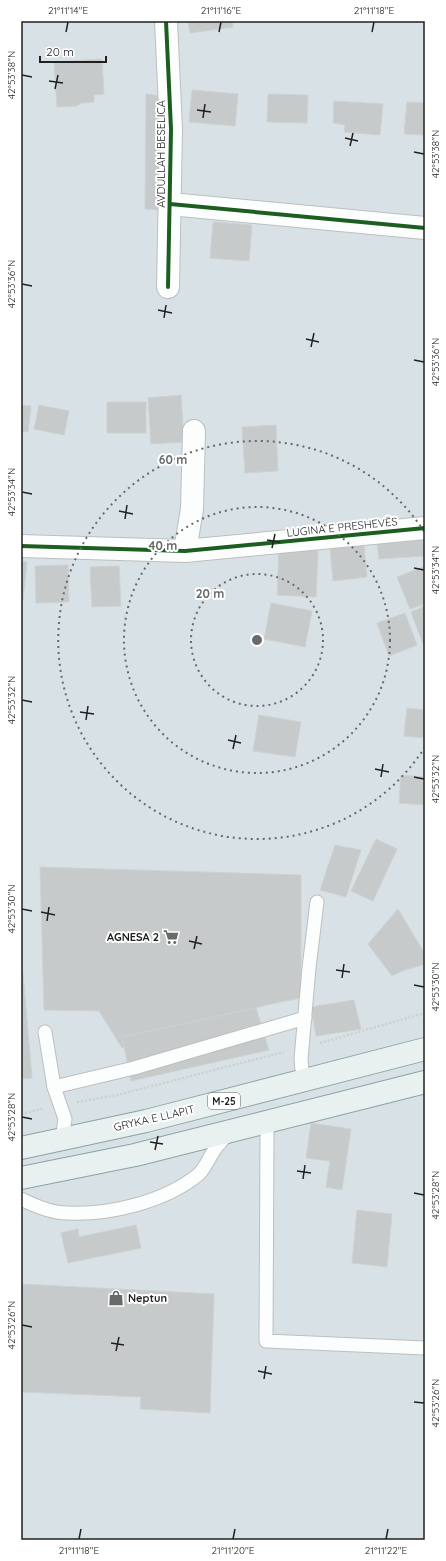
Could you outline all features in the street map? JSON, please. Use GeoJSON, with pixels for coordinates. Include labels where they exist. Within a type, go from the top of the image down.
{"type":"FeatureCollection","features":[{"type":"Feature","properties":{"kind":"main road","name":"GRYKA E LLAPIT"},"geometry":{"type":"LineString","coordinates":[[21,1148],[146,1121],[425,1049]]}},
{"type":"Feature","properties":{"kind":"main road"},"geometry":{"type":"LineString","coordinates":[[21,1178],[135,1156],[425,1082]]}},
{"type":"Feature","properties":{"kind":"street","name":"AVDULLAH BESELICA"},"geometry":{"type":"LineString","coordinates":[[166,21],[171,129],[168,287]]}},
{"type":"Feature","properties":{"kind":"street"},"geometry":{"type":"LineString","coordinates":[[170,204],[425,228]]}},
{"type":"Feature","properties":{"kind":"street"},"geometry":{"type":"LineString","coordinates":[[185,551],[192,509],[194,431]]}},
{"type":"Feature","properties":{"kind":"street","name":"LUGINA E PRESHEVËS"},"geometry":{"type":"LineString","coordinates":[[21,546],[185,551],[425,528]]}},
{"type":"Feature","properties":{"kind":"lane"},"geometry":{"type":"LineString","coordinates":[[303,1081],[302,1047],[317,902]]}},
{"type":"Feature","properties":{"kind":"lane"},"geometry":{"type":"LineString","coordinates":[[54,1087],[134,1068],[305,1018]]}},
{"type":"Feature","properties":{"kind":"lane"},"geometry":{"type":"LineString","coordinates":[[45,1032],[54,1087],[65,1119],[62,1139]]}},
{"type":"Feature","properties":{"kind":"lane"},"geometry":{"type":"LineString","coordinates":[[272,1120],[267,1130],[266,1341],[425,1348]]}},
{"type":"Feature","properties":{"kind":"lane"},"geometry":{"type":"LineString","coordinates":[[21,1199],[41,1208],[66,1213],[96,1212],[145,1203],[171,1191],[200,1173],[218,1144],[231,1132]]}},
{"type":"Feature","properties":{"kind":"path"},"geometry":{"type":"LineString","coordinates":[[21,1114],[117,1095],[302,1047],[425,1013]]}},
{"type":"Feature","properties":{"kind":"shaded area"},"geometry":{"type":"Polygon","coordinates":[[[21,21],[425,21],[425,1540],[21,1540],[21,21]]]}},
{"type":"Feature","properties":{"kind":"building"},"geometry":{"type":"Polygon","coordinates":[[[188,21],[232,21],[233,27],[190,33],[188,21]]]}},
{"type":"Feature","properties":{"kind":"building"},"geometry":{"type":"Polygon","coordinates":[[[102,59],[104,94],[94,95],[94,102],[81,103],[77,106],[57,107],[54,62],[102,59]]]}},
{"type":"Feature","properties":{"kind":"building"},"geometry":{"type":"Polygon","coordinates":[[[192,90],[238,94],[235,126],[189,122],[192,90]]]}},
{"type":"Feature","properties":{"kind":"building"},"geometry":{"type":"Polygon","coordinates":[[[146,94],[160,96],[162,210],[145,209],[146,94]]]}},
{"type":"Feature","properties":{"kind":"building"},"geometry":{"type":"Polygon","coordinates":[[[268,94],[308,95],[307,123],[267,122],[268,94]]]}},
{"type":"Feature","properties":{"kind":"building"},"geometry":{"type":"Polygon","coordinates":[[[334,101],[383,104],[380,135],[344,132],[345,125],[333,123],[334,101]]]}},
{"type":"Feature","properties":{"kind":"building"},"geometry":{"type":"Polygon","coordinates":[[[407,102],[425,103],[425,135],[404,134],[407,102]]]}},
{"type":"Feature","properties":{"kind":"building"},"geometry":{"type":"Polygon","coordinates":[[[213,222],[252,225],[249,261],[210,258],[213,222]]]}},
{"type":"Feature","properties":{"kind":"building"},"geometry":{"type":"Polygon","coordinates":[[[181,395],[184,442],[151,444],[148,398],[181,395]]]}},
{"type":"Feature","properties":{"kind":"building"},"geometry":{"type":"Polygon","coordinates":[[[107,402],[146,402],[146,433],[107,433],[107,402]]]}},
{"type":"Feature","properties":{"kind":"building"},"geometry":{"type":"Polygon","coordinates":[[[21,405],[31,406],[28,432],[21,431],[21,405]]]}},
{"type":"Feature","properties":{"kind":"building"},"geometry":{"type":"Polygon","coordinates":[[[39,405],[69,411],[64,435],[34,429],[39,405]]]}},
{"type":"Feature","properties":{"kind":"building"},"geometry":{"type":"Polygon","coordinates":[[[276,425],[278,471],[245,473],[242,427],[276,425]]]}},
{"type":"Feature","properties":{"kind":"building"},"geometry":{"type":"Polygon","coordinates":[[[425,539],[425,556],[379,559],[377,542],[425,539]]]}},
{"type":"Feature","properties":{"kind":"building"},"geometry":{"type":"Polygon","coordinates":[[[364,546],[367,577],[333,581],[330,549],[364,546]]]}},
{"type":"Feature","properties":{"kind":"building"},"geometry":{"type":"Polygon","coordinates":[[[279,549],[318,551],[316,597],[277,595],[279,549]]]}},
{"type":"Feature","properties":{"kind":"building"},"geometry":{"type":"Polygon","coordinates":[[[21,561],[27,562],[23,600],[21,600],[21,561]]]}},
{"type":"Feature","properties":{"kind":"building"},"geometry":{"type":"Polygon","coordinates":[[[68,565],[69,602],[36,603],[35,566],[68,565]]]}},
{"type":"Feature","properties":{"kind":"building"},"geometry":{"type":"Polygon","coordinates":[[[119,566],[121,606],[92,607],[90,567],[119,566]]]}},
{"type":"Feature","properties":{"kind":"building"},"geometry":{"type":"Polygon","coordinates":[[[425,566],[425,604],[410,609],[397,577],[425,566]]]}},
{"type":"Feature","properties":{"kind":"building"},"geometry":{"type":"Polygon","coordinates":[[[271,603],[312,611],[305,647],[264,639],[271,603]]]}},
{"type":"Feature","properties":{"kind":"building"},"geometry":{"type":"Polygon","coordinates":[[[425,606],[425,643],[423,644],[411,612],[425,606]]]}},
{"type":"Feature","properties":{"kind":"building"},"geometry":{"type":"Polygon","coordinates":[[[405,613],[417,645],[389,656],[377,623],[405,613]]]}},
{"type":"Feature","properties":{"kind":"building"},"geometry":{"type":"Polygon","coordinates":[[[407,708],[425,710],[425,738],[404,736],[407,708]]]}},
{"type":"Feature","properties":{"kind":"building"},"geometry":{"type":"Polygon","coordinates":[[[259,715],[301,722],[295,757],[253,751],[259,715]]]}},
{"type":"Feature","properties":{"kind":"building"},"geometry":{"type":"Polygon","coordinates":[[[401,775],[425,777],[425,805],[399,803],[401,775]]]}},
{"type":"Feature","properties":{"kind":"building"},"geometry":{"type":"Polygon","coordinates":[[[376,839],[397,849],[373,901],[351,891],[376,839]]]}},
{"type":"Feature","properties":{"kind":"building"},"geometry":{"type":"Polygon","coordinates":[[[335,845],[361,850],[346,897],[320,890],[335,845]]]}},
{"type":"Feature","properties":{"kind":"building","name":"AGNESA 2"},"geometry":{"type":"Polygon","coordinates":[[[40,867],[301,875],[301,998],[266,1005],[122,1048],[99,1011],[44,1010],[40,867]]]}},
{"type":"Feature","properties":{"kind":"building"},"geometry":{"type":"Polygon","coordinates":[[[398,909],[425,954],[425,964],[402,971],[392,976],[368,944],[398,909]]]}},
{"type":"Feature","properties":{"kind":"building"},"geometry":{"type":"Polygon","coordinates":[[[21,950],[32,1078],[21,1079],[21,950]]]}},
{"type":"Feature","properties":{"kind":"building"},"geometry":{"type":"Polygon","coordinates":[[[354,1000],[361,1029],[316,1036],[311,1007],[354,1000]]]}},
{"type":"Feature","properties":{"kind":"building"},"geometry":{"type":"Polygon","coordinates":[[[256,1008],[269,1050],[131,1081],[122,1037],[256,1008]]]}},
{"type":"Feature","properties":{"kind":"building"},"geometry":{"type":"Polygon","coordinates":[[[311,1123],[351,1129],[342,1190],[326,1187],[330,1161],[306,1158],[311,1123]]]}},
{"type":"Feature","properties":{"kind":"building"},"geometry":{"type":"Polygon","coordinates":[[[357,1210],[392,1214],[387,1267],[352,1263],[357,1210]]]}},
{"type":"Feature","properties":{"kind":"building"},"geometry":{"type":"Polygon","coordinates":[[[136,1225],[141,1248],[68,1263],[61,1233],[78,1229],[79,1237],[136,1225]]]}},
{"type":"Feature","properties":{"kind":"building"},"geometry":{"type":"Polygon","coordinates":[[[21,1284],[214,1294],[210,1413],[140,1409],[141,1397],[21,1392],[21,1284]]]}},
{"type":"Feature","properties":{"kind":"cycle path"},"geometry":{"type":"LineString","coordinates":[[166,21],[171,129],[168,287]]}},
{"type":"Feature","properties":{"kind":"cycle path"},"geometry":{"type":"LineString","coordinates":[[170,204],[425,228]]}},
{"type":"Feature","properties":{"kind":"cycle path"},"geometry":{"type":"LineString","coordinates":[[21,546],[185,551],[425,528]]}},
{"type":"Feature","properties":{"kind":"place","name":"AGNESA 2"},"geometry":{"type":"Point","coordinates":[171,937]}},
{"type":"Feature","properties":{"kind":"place","name":"Neptun"},"geometry":{"type":"Point","coordinates":[116,1298]}}]}
